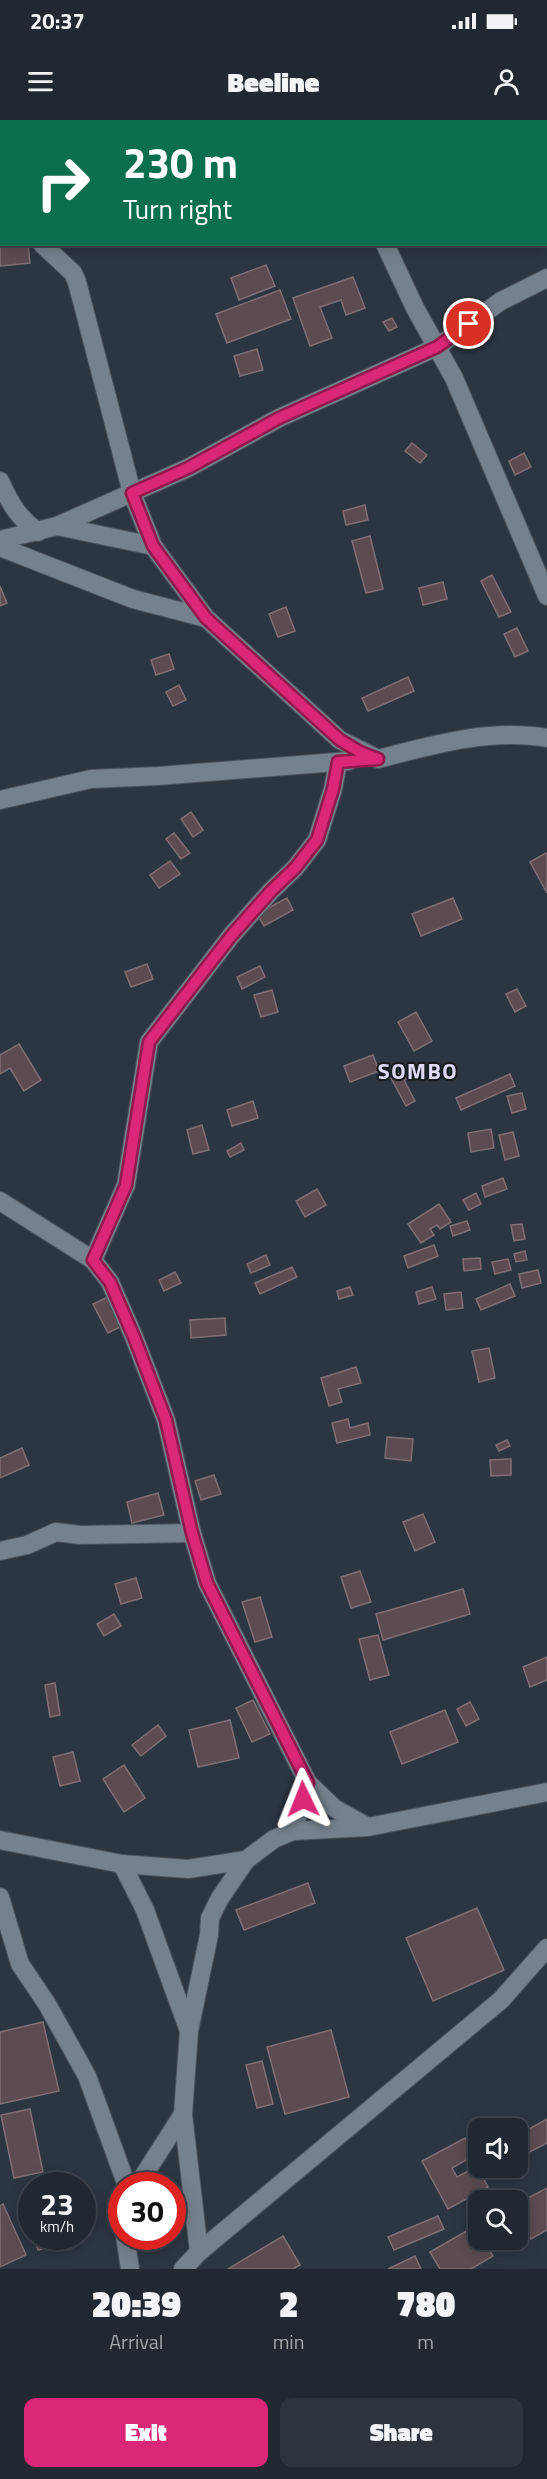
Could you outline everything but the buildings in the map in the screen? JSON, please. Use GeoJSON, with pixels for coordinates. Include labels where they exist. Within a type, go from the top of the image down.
{"type":"FeatureCollection","features":[{"type":"Feature","properties":{"kind":"street"},"geometry":{"type":"LineString","coordinates":[[44,246],[72,273],[76,282],[132,493],[153,546],[206,618],[340,740],[378,759]]}},
{"type":"Feature","properties":{"kind":"street"},"geometry":{"type":"LineString","coordinates":[[386,246],[454,378],[547,596]]}},
{"type":"Feature","properties":{"kind":"street"},"geometry":{"type":"LineString","coordinates":[[0,540],[57,526],[188,468],[279,418],[437,347],[501,302],[547,278]]}},
{"type":"Feature","properties":{"kind":"street"},"geometry":{"type":"LineString","coordinates":[[0,481],[12,508],[22,520],[38,532]]}},
{"type":"Feature","properties":{"kind":"street"},"geometry":{"type":"LineString","coordinates":[[57,526],[153,546]]}},
{"type":"Feature","properties":{"kind":"street"},"geometry":{"type":"LineString","coordinates":[[0,547],[133,599],[206,618]]}},
{"type":"Feature","properties":{"kind":"street"},"geometry":{"type":"LineString","coordinates":[[0,800],[91,779],[378,759],[445,742],[481,737],[547,738]]}},
{"type":"Feature","properties":{"kind":"street"},"geometry":{"type":"LineString","coordinates":[[93,1260],[126,1185],[149,1042],[231,936],[295,868],[317,840],[333,789],[338,762]]}},
{"type":"Feature","properties":{"kind":"street"},"geometry":{"type":"LineString","coordinates":[[0,1201],[93,1260],[110,1282],[166,1420],[192,1533],[207,1583],[308,1783],[334,1808],[368,1827]]}},
{"type":"Feature","properties":{"kind":"street"},"geometry":{"type":"LineString","coordinates":[[0,1551],[27,1545],[56,1532],[80,1535],[192,1533]]}},
{"type":"Feature","properties":{"kind":"street"},"geometry":{"type":"LineString","coordinates":[[293,1831],[308,1783]]}},
{"type":"Feature","properties":{"kind":"street"},"geometry":{"type":"LineString","coordinates":[[199,2252],[183,2114],[189,2031],[209,1935],[210,1918],[220,1898],[246,1860],[274,1839],[293,1831],[368,1827],[547,1792]]}},
{"type":"Feature","properties":{"kind":"street"},"geometry":{"type":"LineString","coordinates":[[0,1840],[122,1864],[188,1869],[246,1860]]}},
{"type":"Feature","properties":{"kind":"street"},"geometry":{"type":"LineString","coordinates":[[122,1864],[145,1910],[189,2031]]}},
{"type":"Feature","properties":{"kind":"street"},"geometry":{"type":"LineString","coordinates":[[0,1897],[20,1964],[47,2004],[87,2076],[122,2172]]}},
{"type":"Feature","properties":{"kind":"street"},"geometry":{"type":"LineString","coordinates":[[183,2269],[199,2252],[501,2000],[547,1948]]}},
{"type":"Feature","properties":{"kind":"street"},"geometry":{"type":"LineString","coordinates":[[146,2172],[183,2114]]}},
{"type":"Feature","properties":{"kind":"street"},"geometry":{"type":"LineString","coordinates":[[127,2250],[130,2269]]}},
{"type":"Feature","properties":{"kind":"district","name":"SOMBO"},"geometry":{"type":"Point","coordinates":[418,1071]}},
{"type":"Feature","properties":{"kind":"route"},"geometry":{"type":"LineString","coordinates":[[303,1799],[308,1783],[207,1583],[192,1533],[166,1420],[110,1282],[93,1260],[126,1185],[149,1042],[231,936],[295,868],[317,840],[333,789],[338,762],[378,759],[340,740],[322,721],[206,618],[153,546],[132,493],[188,468],[279,418],[437,347],[469,324]]}}]}
